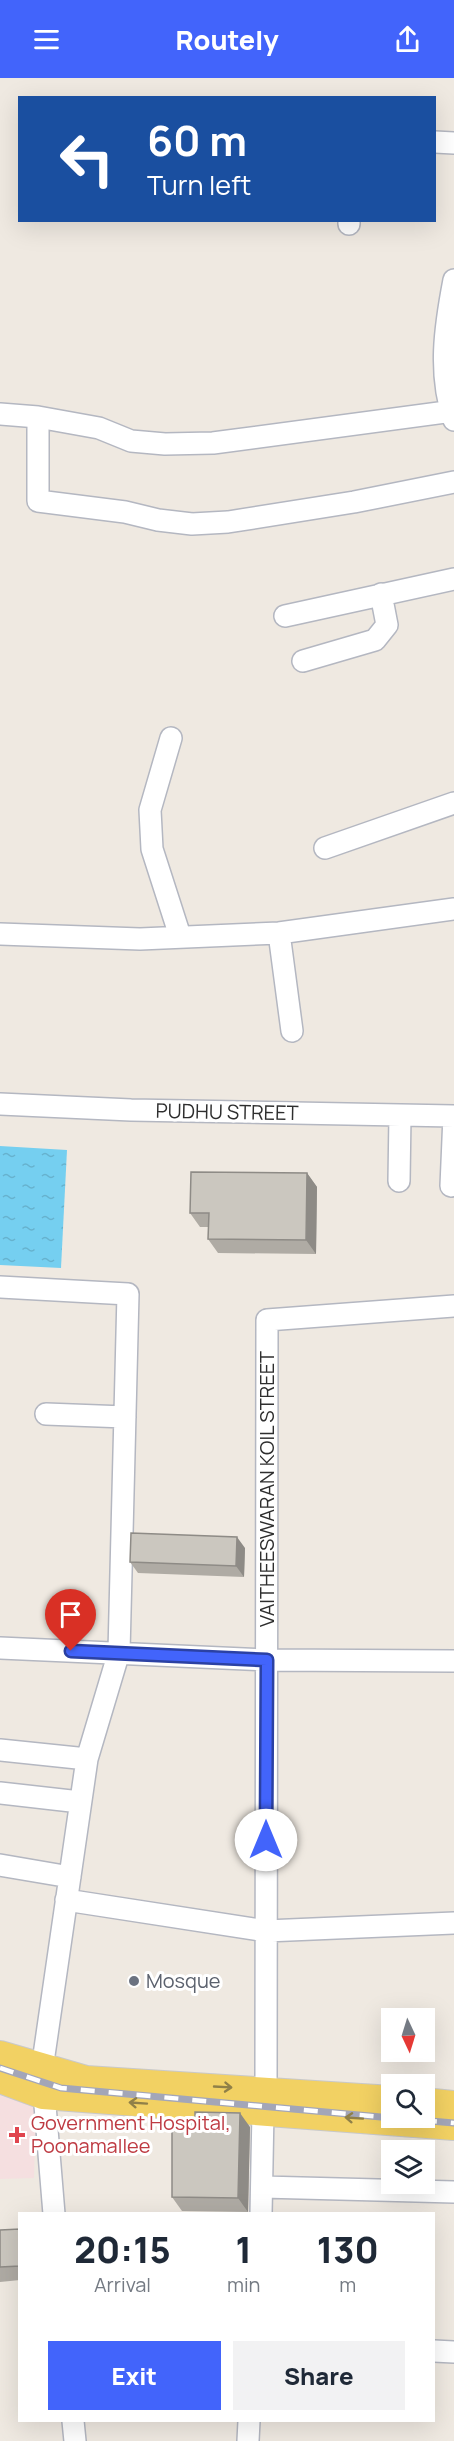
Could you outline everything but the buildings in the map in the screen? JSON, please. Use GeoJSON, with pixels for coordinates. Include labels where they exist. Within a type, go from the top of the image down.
{"type":"FeatureCollection","features":[{"type":"Feature","properties":{"kind":"main road"},"geometry":{"type":"LineString","coordinates":[[0,2054],[86,2079],[264,2100],[454,2127]]}},
{"type":"Feature","properties":{"kind":"main road"},"geometry":{"type":"LineString","coordinates":[[0,2080],[43,2096],[264,2100],[381,2099]]}},
{"type":"Feature","properties":{"kind":"main road"},"geometry":{"type":"LineString","coordinates":[[435,2102],[454,2104]]}},
{"type":"Feature","properties":{"kind":"street"},"geometry":{"type":"LineString","coordinates":[[436,142],[454,143]]}},
{"type":"Feature","properties":{"kind":"street"},"geometry":{"type":"LineString","coordinates":[[0,414],[38,417],[99,428],[131,441],[165,444],[213,443],[453,414],[443,348],[454,280]]}},
{"type":"Feature","properties":{"kind":"street"},"geometry":{"type":"LineString","coordinates":[[38,417],[38,501],[82,509],[125,512],[180,523],[228,522],[354,502],[454,482]]}},
{"type":"Feature","properties":{"kind":"street"},"geometry":{"type":"LineString","coordinates":[[285,616],[454,579]]}},
{"type":"Feature","properties":{"kind":"street"},"geometry":{"type":"LineString","coordinates":[[303,661],[375,640],[387,625],[381,594]]}},
{"type":"Feature","properties":{"kind":"street"},"geometry":{"type":"LineString","coordinates":[[171,738],[150,810],[152,849],[180,936]]}},
{"type":"Feature","properties":{"kind":"street"},"geometry":{"type":"LineString","coordinates":[[326,848],[454,803]]}},
{"type":"Feature","properties":{"kind":"street"},"geometry":{"type":"LineString","coordinates":[[0,934],[140,939],[279,933],[454,909]]}},
{"type":"Feature","properties":{"kind":"street"},"geometry":{"type":"LineString","coordinates":[[279,933],[292,1031]]}},
{"type":"Feature","properties":{"kind":"street","name":"PUDHU STREET"},"geometry":{"type":"LineString","coordinates":[[0,1104],[131,1110],[454,1116]]}},
{"type":"Feature","properties":{"kind":"street"},"geometry":{"type":"LineString","coordinates":[[399,1180],[400,1115]]}},
{"type":"Feature","properties":{"kind":"street"},"geometry":{"type":"LineString","coordinates":[[451,1186],[454,1116]]}},
{"type":"Feature","properties":{"kind":"street"},"geometry":{"type":"LineString","coordinates":[[0,1287],[128,1294],[119,1652],[87,1759],[42,2068],[54,2212]]}},
{"type":"Feature","properties":{"kind":"street","name":"VAITHEESWARAN KOIL STREET"},"geometry":{"type":"LineString","coordinates":[[261,2212],[266,1931],[267,1320],[454,1306]]}},
{"type":"Feature","properties":{"kind":"street"},"geometry":{"type":"LineString","coordinates":[[46,1414],[125,1417]]}},
{"type":"Feature","properties":{"kind":"street"},"geometry":{"type":"LineString","coordinates":[[0,1648],[267,1660],[454,1661]]}},
{"type":"Feature","properties":{"kind":"street"},"geometry":{"type":"LineString","coordinates":[[0,1750],[87,1759]]}},
{"type":"Feature","properties":{"kind":"street"},"geometry":{"type":"LineString","coordinates":[[0,1793],[80,1802]]}},
{"type":"Feature","properties":{"kind":"street"},"geometry":{"type":"LineString","coordinates":[[0,1865],[70,1878]]}},
{"type":"Feature","properties":{"kind":"street"},"geometry":{"type":"LineString","coordinates":[[66,1900],[266,1931],[454,1923]]}},
{"type":"Feature","properties":{"kind":"street"},"geometry":{"type":"LineString","coordinates":[[263,2187],[454,2192]]}},
{"type":"Feature","properties":{"kind":"street"},"geometry":{"type":"LineString","coordinates":[[435,2351],[454,2352]]}},
{"type":"Feature","properties":{"kind":"street"},"geometry":{"type":"LineString","coordinates":[[73,2422],[75,2441]]}},
{"type":"Feature","properties":{"kind":"street"},"geometry":{"type":"LineString","coordinates":[[249,2422],[249,2441]]}},
{"type":"Feature","properties":{"kind":"shaded area","name":"Government Hospital, Poonamallee"},"geometry":{"type":"Polygon","coordinates":[[[0,2079],[36,2093],[34,2178],[0,2179],[0,2079]]]}},
{"type":"Feature","properties":{"kind":"water"},"geometry":{"type":"Polygon","coordinates":[[[0,1146],[67,1150],[61,1268],[0,1265],[0,1146]]]}},
{"type":"Feature","properties":{"kind":"railway"},"geometry":{"type":"LineString","coordinates":[[0,2068],[61,2088],[381,2117]]}},
{"type":"Feature","properties":{"kind":"railway"},"geometry":{"type":"LineString","coordinates":[[435,2121],[454,2123]]}},
{"type":"Feature","properties":{"kind":"place","name":"Mosque"},"geometry":{"type":"Point","coordinates":[134,1981]}},
{"type":"Feature","properties":{"kind":"place","name":"Government Hospital, Poonamallee"},"geometry":{"type":"Point","coordinates":[17,2135]}},
{"type":"Feature","properties":{"kind":"route"},"geometry":{"type":"LineString","coordinates":[[71,1651],[267,1660],[266,1840]]}}]}
